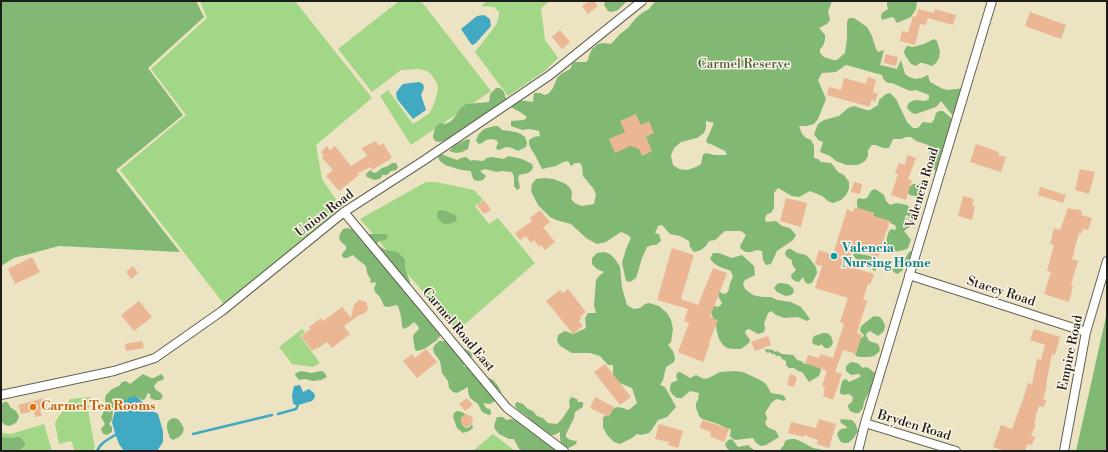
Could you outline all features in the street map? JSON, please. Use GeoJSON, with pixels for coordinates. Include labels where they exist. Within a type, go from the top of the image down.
{"type":"FeatureCollection","features":[{"type":"Feature","properties":{"kind":"street","name":"Union Road"},"geometry":{"type":"LineString","coordinates":[[1,395],[114,371],[155,358],[222,312],[344,212],[423,161],[550,75],[642,1]]}},
{"type":"Feature","properties":{"kind":"street","name":"Valencia Road"},"geometry":{"type":"LineString","coordinates":[[858,451],[865,423],[992,1]]}},
{"type":"Feature","properties":{"kind":"street","name":"Carmel Road East"},"geometry":{"type":"LineString","coordinates":[[344,212],[507,408],[564,451]]}},
{"type":"Feature","properties":{"kind":"street","name":"Empire Road"},"geometry":{"type":"LineString","coordinates":[[1064,451],[1086,332],[1107,261]]}},
{"type":"Feature","properties":{"kind":"street","name":"Stacey Road"},"geometry":{"type":"LineString","coordinates":[[910,275],[1086,332]]}},
{"type":"Feature","properties":{"kind":"street","name":"Bryden Road"},"geometry":{"type":"LineString","coordinates":[[865,423],[956,451]]}},
{"type":"Feature","properties":{"kind":"green space"},"geometry":{"type":"Polygon","coordinates":[[[1,1],[196,1],[204,17],[148,68],[183,115],[116,170],[180,252],[59,246],[14,258],[1,266],[1,1]]]}},
{"type":"Feature","properties":{"kind":"green space"},"geometry":{"type":"Polygon","coordinates":[[[200,1],[295,1],[372,98],[316,145],[322,179],[334,197],[347,210],[227,308],[120,170],[186,115],[151,69],[207,18],[200,1]]]}},
{"type":"Feature","properties":{"kind":"green space"},"geometry":{"type":"Polygon","coordinates":[[[399,1],[421,1],[491,91],[411,145],[380,96],[388,90],[413,124],[430,113],[435,101],[438,89],[437,83],[431,74],[427,71],[419,69],[401,70],[372,92],[338,49],[399,1]]]}},
{"type":"Feature","properties":{"kind":"green space"},"geometry":{"type":"Polygon","coordinates":[[[487,1],[550,1],[541,8],[545,40],[558,58],[545,71],[508,96],[475,52],[496,25],[499,16],[499,12],[494,7],[481,6],[487,1]]]}},
{"type":"Feature","properties":{"kind":"green space"},"geometry":{"type":"Polygon","coordinates":[[[607,1],[627,1],[618,10],[611,12],[608,11],[604,5],[607,1]]]}},
{"type":"Feature","properties":{"kind":"green space","name":"Carmel Reserve"},"geometry":{"type":"Polygon","coordinates":[[[656,1],[832,1],[828,12],[830,20],[827,24],[819,28],[825,35],[823,46],[820,49],[820,53],[824,57],[837,60],[845,53],[847,22],[849,18],[854,18],[867,27],[878,52],[884,50],[880,65],[897,69],[901,60],[905,74],[909,77],[916,79],[928,75],[930,82],[943,89],[948,90],[966,88],[956,120],[941,101],[936,107],[916,114],[912,113],[907,108],[908,104],[915,100],[925,101],[929,99],[929,95],[916,90],[910,91],[892,83],[888,83],[884,80],[882,75],[846,65],[836,72],[822,73],[818,80],[826,99],[818,119],[814,124],[799,126],[802,134],[811,140],[814,146],[814,158],[821,162],[831,163],[849,182],[849,189],[846,195],[841,200],[833,203],[810,191],[799,197],[792,196],[778,188],[774,193],[774,208],[771,213],[767,214],[765,218],[766,222],[776,221],[782,226],[790,228],[796,235],[793,240],[777,251],[771,264],[766,265],[763,260],[762,251],[757,250],[746,252],[741,249],[740,246],[746,235],[741,231],[725,231],[715,240],[709,241],[701,250],[694,252],[690,247],[689,241],[680,236],[670,234],[662,225],[658,226],[655,233],[659,234],[661,241],[656,245],[647,247],[636,278],[630,282],[626,281],[622,263],[631,238],[628,235],[621,232],[606,242],[597,244],[586,238],[571,224],[550,217],[538,205],[531,191],[532,184],[536,179],[554,179],[566,184],[571,189],[571,199],[576,204],[582,206],[594,204],[596,194],[583,176],[582,166],[580,163],[575,163],[571,166],[568,161],[556,166],[542,169],[529,144],[529,140],[540,136],[539,131],[530,129],[522,130],[511,126],[511,121],[524,120],[527,117],[511,107],[517,100],[533,102],[534,93],[545,95],[549,93],[557,78],[570,69],[573,63],[586,62],[592,49],[598,44],[611,44],[636,18],[649,9],[656,1]],[[706,121],[704,133],[697,138],[681,142],[674,148],[671,156],[673,165],[679,169],[687,170],[701,164],[703,154],[727,155],[725,151],[707,143],[706,141],[714,123],[706,121]]]}},
{"type":"Feature","properties":{"kind":"green space"},"geometry":{"type":"Polygon","coordinates":[[[887,1],[917,1],[916,9],[911,17],[897,23],[892,17],[882,20],[882,13],[888,9],[887,1]]]}},
{"type":"Feature","properties":{"kind":"green space"},"geometry":{"type":"Polygon","coordinates":[[[934,39],[937,41],[940,52],[936,63],[932,66],[923,63],[916,66],[911,64],[904,52],[907,46],[913,47],[934,39]]]}},
{"type":"Feature","properties":{"kind":"green space"},"geometry":{"type":"Polygon","coordinates":[[[496,88],[500,88],[504,92],[506,101],[445,141],[435,141],[433,137],[437,125],[450,122],[466,104],[489,102],[490,94],[496,88]]]}},
{"type":"Feature","properties":{"kind":"green space"},"geometry":{"type":"Polygon","coordinates":[[[890,93],[896,99],[907,122],[913,128],[918,128],[923,122],[931,123],[934,120],[936,113],[939,111],[943,111],[956,122],[939,177],[932,166],[928,145],[916,141],[911,137],[893,139],[889,148],[872,145],[868,150],[868,156],[865,161],[858,165],[846,165],[820,152],[823,142],[818,140],[814,134],[818,124],[824,120],[839,116],[848,108],[854,106],[870,110],[878,105],[879,100],[886,94],[890,93]]]}},
{"type":"Feature","properties":{"kind":"green space"},"geometry":{"type":"Polygon","coordinates":[[[498,126],[502,130],[521,134],[525,137],[527,143],[526,147],[518,151],[506,147],[499,150],[496,149],[498,142],[496,140],[486,140],[479,144],[476,141],[478,135],[484,129],[498,126]]]}},
{"type":"Feature","properties":{"kind":"green space"},"geometry":{"type":"Polygon","coordinates":[[[468,139],[470,140],[468,149],[456,153],[449,151],[454,146],[468,139]]]}},
{"type":"Feature","properties":{"kind":"green space"},"geometry":{"type":"Polygon","coordinates":[[[441,154],[457,160],[466,157],[471,161],[483,161],[492,157],[504,159],[508,156],[522,159],[532,164],[533,168],[528,173],[519,175],[518,178],[520,188],[517,190],[514,186],[514,177],[512,172],[497,172],[485,169],[480,171],[486,176],[483,180],[474,180],[471,171],[461,170],[445,165],[438,157],[441,154]]]}},
{"type":"Feature","properties":{"kind":"green space"},"geometry":{"type":"Polygon","coordinates":[[[392,163],[396,163],[398,167],[396,170],[391,171],[387,175],[382,175],[381,178],[375,180],[367,177],[366,174],[370,170],[374,173],[392,163]]]}},
{"type":"Feature","properties":{"kind":"green space"},"geometry":{"type":"Polygon","coordinates":[[[426,182],[436,182],[474,190],[483,200],[475,206],[489,224],[498,218],[535,263],[457,331],[360,219],[426,182]]]}},
{"type":"Feature","properties":{"kind":"green space"},"geometry":{"type":"Polygon","coordinates":[[[913,184],[920,184],[923,186],[926,192],[924,196],[919,197],[908,193],[908,188],[913,184]]]}},
{"type":"Feature","properties":{"kind":"green space"},"geometry":{"type":"Polygon","coordinates":[[[874,189],[884,195],[886,201],[890,205],[897,203],[907,205],[915,213],[916,219],[913,224],[904,231],[911,240],[908,248],[893,252],[886,248],[889,231],[892,229],[895,230],[895,225],[889,221],[873,216],[874,213],[859,209],[857,206],[857,200],[859,198],[867,198],[874,189]]]}},
{"type":"Feature","properties":{"kind":"green space"},"geometry":{"type":"Polygon","coordinates":[[[439,210],[455,215],[457,218],[456,221],[445,224],[442,223],[437,216],[439,210]]]}},
{"type":"Feature","properties":{"kind":"green space"},"geometry":{"type":"Polygon","coordinates":[[[347,228],[367,234],[385,234],[388,236],[386,240],[379,241],[377,243],[386,250],[397,252],[404,258],[405,268],[410,282],[409,286],[442,334],[436,341],[424,349],[417,351],[415,350],[413,337],[419,329],[418,326],[414,322],[404,329],[398,306],[384,306],[380,297],[375,292],[375,282],[370,282],[371,280],[367,273],[366,266],[353,255],[347,258],[342,256],[346,246],[339,238],[343,229],[347,228]]]}},
{"type":"Feature","properties":{"kind":"green space"},"geometry":{"type":"Polygon","coordinates":[[[788,249],[806,255],[816,267],[817,273],[812,283],[808,284],[805,282],[803,277],[799,282],[792,279],[791,275],[796,270],[792,264],[792,260],[785,254],[788,249]]]}},
{"type":"Feature","properties":{"kind":"green space"},"geometry":{"type":"Polygon","coordinates":[[[856,250],[860,254],[870,256],[876,260],[875,271],[868,264],[864,264],[857,260],[853,255],[856,250]]]}},
{"type":"Feature","properties":{"kind":"green space"},"geometry":{"type":"Polygon","coordinates":[[[912,251],[918,254],[918,262],[914,265],[903,262],[903,270],[897,274],[895,273],[892,269],[900,256],[906,257],[909,252],[912,251]]]}},
{"type":"Feature","properties":{"kind":"green space"},"geometry":{"type":"Polygon","coordinates":[[[604,252],[610,254],[620,267],[622,288],[627,305],[634,309],[640,308],[649,303],[659,306],[667,313],[671,320],[673,329],[671,342],[668,345],[673,351],[675,358],[674,362],[666,367],[663,380],[660,385],[665,387],[676,407],[667,417],[658,420],[649,433],[641,435],[637,434],[620,444],[614,442],[607,435],[603,427],[603,418],[609,411],[617,407],[629,410],[637,403],[632,388],[620,383],[615,378],[613,374],[613,365],[608,365],[600,356],[590,353],[572,353],[560,346],[557,341],[558,335],[565,331],[573,334],[586,328],[585,318],[588,313],[596,313],[594,305],[596,280],[604,272],[597,269],[592,264],[592,258],[597,253],[604,252]]]}},
{"type":"Feature","properties":{"kind":"green space"},"geometry":{"type":"Polygon","coordinates":[[[713,253],[719,253],[732,258],[742,255],[754,266],[755,275],[745,280],[743,284],[745,289],[753,295],[771,297],[777,300],[791,302],[801,307],[810,319],[807,321],[798,317],[784,318],[771,311],[768,313],[764,324],[764,332],[758,334],[749,329],[746,330],[745,333],[750,340],[749,343],[741,349],[727,348],[719,339],[709,307],[713,305],[717,307],[720,306],[722,303],[717,292],[723,294],[727,293],[733,277],[731,271],[720,267],[710,259],[713,253]]]}},
{"type":"Feature","properties":{"kind":"green space"},"geometry":{"type":"Polygon","coordinates":[[[780,283],[788,284],[793,288],[794,292],[791,295],[786,296],[777,292],[774,288],[780,283]]]}},
{"type":"Feature","properties":{"kind":"green space"},"geometry":{"type":"Polygon","coordinates":[[[1107,312],[1107,451],[1076,451],[1107,312]]]}},
{"type":"Feature","properties":{"kind":"green space"},"geometry":{"type":"Polygon","coordinates":[[[874,316],[880,317],[883,321],[885,325],[884,331],[878,336],[870,331],[866,335],[869,341],[878,344],[880,349],[879,352],[874,356],[869,357],[856,356],[854,352],[859,339],[864,335],[860,331],[861,326],[874,316]]]}},
{"type":"Feature","properties":{"kind":"green space"},"geometry":{"type":"Polygon","coordinates":[[[302,329],[305,332],[300,336],[320,363],[313,367],[292,364],[279,347],[302,329]]]}},
{"type":"Feature","properties":{"kind":"green space"},"geometry":{"type":"Polygon","coordinates":[[[827,333],[831,336],[833,342],[829,348],[825,348],[821,344],[819,346],[813,344],[812,341],[814,336],[827,333]]]}},
{"type":"Feature","properties":{"kind":"green space"},"geometry":{"type":"Polygon","coordinates":[[[439,341],[446,341],[471,352],[471,359],[463,366],[467,367],[474,374],[493,380],[498,386],[501,392],[499,398],[490,404],[483,403],[486,408],[490,409],[491,414],[489,415],[482,412],[478,404],[470,398],[468,387],[457,393],[453,392],[449,388],[448,381],[442,373],[440,361],[434,353],[433,348],[439,341]]]}},
{"type":"Feature","properties":{"kind":"green space"},"geometry":{"type":"Polygon","coordinates":[[[765,349],[773,350],[775,352],[777,351],[782,354],[793,355],[797,360],[805,364],[818,365],[821,370],[819,376],[809,382],[802,372],[794,368],[789,368],[786,365],[786,361],[780,356],[776,356],[770,352],[768,353],[765,349]]]}},
{"type":"Feature","properties":{"kind":"green space"},"geometry":{"type":"Polygon","coordinates":[[[851,362],[857,363],[862,368],[866,367],[876,374],[864,402],[863,408],[859,413],[850,411],[848,407],[848,405],[852,402],[853,397],[849,394],[843,395],[840,393],[843,380],[846,379],[849,382],[861,376],[859,374],[851,375],[846,371],[846,366],[851,362]]]}},
{"type":"Feature","properties":{"kind":"green space"},"geometry":{"type":"Polygon","coordinates":[[[301,371],[311,373],[321,371],[324,372],[327,377],[321,380],[313,381],[305,379],[299,380],[295,375],[301,371]]]}},
{"type":"Feature","properties":{"kind":"green space"},"geometry":{"type":"Polygon","coordinates":[[[680,372],[690,378],[696,375],[704,379],[720,372],[743,372],[762,381],[766,384],[771,393],[783,395],[786,399],[784,401],[777,399],[772,402],[766,411],[766,425],[776,431],[779,437],[766,445],[761,446],[756,443],[753,438],[735,440],[730,436],[731,429],[702,419],[696,408],[699,393],[690,391],[682,398],[677,398],[670,391],[671,383],[678,380],[676,377],[677,373],[680,372]]]}},
{"type":"Feature","properties":{"kind":"green space"},"geometry":{"type":"Polygon","coordinates":[[[143,374],[151,378],[161,374],[163,376],[163,380],[158,381],[154,386],[163,397],[160,400],[155,400],[150,398],[150,394],[148,393],[143,400],[136,396],[113,411],[112,420],[109,424],[112,427],[112,432],[107,435],[103,434],[101,429],[105,424],[101,417],[106,407],[106,395],[112,389],[119,386],[122,382],[126,381],[130,384],[143,374]]]}},
{"type":"Feature","properties":{"kind":"green space"},"geometry":{"type":"Polygon","coordinates":[[[91,397],[88,410],[95,448],[92,451],[75,451],[71,441],[59,444],[55,424],[70,399],[91,397]]]}},
{"type":"Feature","properties":{"kind":"green space"},"geometry":{"type":"Polygon","coordinates":[[[571,397],[577,399],[578,402],[583,402],[583,407],[575,412],[574,418],[566,434],[566,437],[570,440],[577,441],[576,444],[569,448],[561,443],[560,432],[554,435],[549,435],[530,421],[528,417],[516,408],[515,404],[517,402],[523,404],[548,423],[557,424],[570,407],[569,401],[571,397]]]}},
{"type":"Feature","properties":{"kind":"green space"},"geometry":{"type":"Polygon","coordinates":[[[4,402],[7,402],[19,416],[17,422],[10,426],[5,425],[1,421],[1,405],[4,402]]]}},
{"type":"Feature","properties":{"kind":"green space"},"geometry":{"type":"Polygon","coordinates":[[[457,411],[467,415],[461,418],[463,426],[466,428],[470,427],[472,424],[473,428],[463,433],[457,428],[453,417],[454,413],[457,411]]]}},
{"type":"Feature","properties":{"kind":"green space"},"geometry":{"type":"Polygon","coordinates":[[[497,417],[503,417],[506,420],[512,419],[525,425],[535,434],[552,444],[560,451],[523,451],[519,449],[514,439],[509,439],[499,434],[495,429],[494,426],[497,417]]]}},
{"type":"Feature","properties":{"kind":"green space"},"geometry":{"type":"Polygon","coordinates":[[[173,418],[178,419],[184,429],[179,437],[173,440],[170,438],[167,424],[169,420],[173,418]]]}},
{"type":"Feature","properties":{"kind":"green space"},"geometry":{"type":"Polygon","coordinates":[[[841,419],[852,420],[858,431],[853,439],[848,443],[843,443],[840,441],[837,434],[841,429],[847,428],[840,422],[841,419]]]}},
{"type":"Feature","properties":{"kind":"green space"},"geometry":{"type":"Polygon","coordinates":[[[44,424],[52,451],[1,451],[1,433],[11,434],[44,424]]]}},
{"type":"Feature","properties":{"kind":"green space"},"geometry":{"type":"Polygon","coordinates":[[[493,434],[515,451],[473,451],[493,434]]]}},
{"type":"Feature","properties":{"kind":"green space"},"geometry":{"type":"Polygon","coordinates":[[[1,437],[19,437],[23,440],[25,445],[18,451],[1,451],[1,437]]]}},
{"type":"Feature","properties":{"kind":"green space"},"geometry":{"type":"Polygon","coordinates":[[[732,439],[738,447],[748,445],[755,451],[730,451],[725,444],[728,440],[732,439]]]}},
{"type":"Feature","properties":{"kind":"green space"},"geometry":{"type":"Polygon","coordinates":[[[795,439],[813,448],[828,451],[779,451],[784,445],[785,441],[795,439]]]}},
{"type":"Feature","properties":{"kind":"water"},"geometry":{"type":"Polygon","coordinates":[[[484,15],[490,19],[491,26],[473,45],[461,29],[477,16],[484,15]]]}},
{"type":"Feature","properties":{"kind":"water"},"geometry":{"type":"Polygon","coordinates":[[[419,82],[423,84],[424,88],[421,95],[426,110],[413,119],[397,99],[396,93],[403,84],[419,82]]]}},
{"type":"Feature","properties":{"kind":"water"},"geometry":{"type":"Polygon","coordinates":[[[300,385],[303,392],[309,389],[314,393],[315,397],[312,401],[295,405],[293,403],[292,395],[294,386],[300,385]]]}},
{"type":"Feature","properties":{"kind":"water"},"geometry":{"type":"Polygon","coordinates":[[[136,396],[158,414],[163,431],[163,442],[157,451],[124,451],[119,444],[112,422],[115,411],[121,403],[136,396]]]}},
{"type":"Feature","properties":{"kind":"building"},"geometry":{"type":"Polygon","coordinates":[[[589,1],[594,1],[598,6],[588,14],[582,6],[589,1]]]}},
{"type":"Feature","properties":{"kind":"building"},"geometry":{"type":"Polygon","coordinates":[[[918,9],[934,13],[935,9],[956,15],[953,25],[928,18],[926,25],[920,24],[915,45],[900,41],[902,31],[908,33],[913,16],[916,17],[918,9]]]}},
{"type":"Feature","properties":{"kind":"building"},"geometry":{"type":"Polygon","coordinates":[[[1030,12],[1066,25],[1061,39],[1025,26],[1030,12]]]}},
{"type":"Feature","properties":{"kind":"building"},"geometry":{"type":"Polygon","coordinates":[[[560,30],[570,42],[562,49],[552,37],[560,30]]]}},
{"type":"Feature","properties":{"kind":"building"},"geometry":{"type":"Polygon","coordinates":[[[885,54],[898,57],[896,66],[884,63],[885,54]]]}},
{"type":"Feature","properties":{"kind":"building"},"geometry":{"type":"Polygon","coordinates":[[[868,77],[876,80],[873,92],[878,94],[875,102],[871,100],[870,107],[827,95],[829,87],[841,90],[844,78],[866,84],[868,77]]]}},
{"type":"Feature","properties":{"kind":"building"},"geometry":{"type":"Polygon","coordinates":[[[636,114],[641,125],[649,121],[654,133],[646,137],[652,151],[642,156],[639,149],[630,146],[615,153],[609,139],[625,132],[620,121],[636,114]]]}},
{"type":"Feature","properties":{"kind":"building"},"geometry":{"type":"Polygon","coordinates":[[[376,141],[379,146],[383,143],[392,158],[372,170],[370,167],[357,174],[359,175],[339,191],[326,176],[333,170],[322,158],[324,156],[321,152],[327,146],[330,150],[335,146],[351,166],[367,156],[362,148],[376,141]]]}},
{"type":"Feature","properties":{"kind":"building"},"geometry":{"type":"Polygon","coordinates":[[[976,144],[999,152],[998,155],[1006,157],[1001,172],[970,162],[976,144]]]}},
{"type":"Feature","properties":{"kind":"building"},"geometry":{"type":"Polygon","coordinates":[[[907,155],[916,158],[908,179],[912,180],[906,200],[891,195],[898,174],[895,173],[899,163],[905,165],[907,155]]]}},
{"type":"Feature","properties":{"kind":"building"},"geometry":{"type":"Polygon","coordinates":[[[1080,169],[1095,172],[1089,194],[1075,190],[1080,169]]]}},
{"type":"Feature","properties":{"kind":"building"},"geometry":{"type":"Polygon","coordinates":[[[854,182],[862,184],[860,194],[851,192],[854,182]]]}},
{"type":"Feature","properties":{"kind":"building"},"geometry":{"type":"Polygon","coordinates":[[[1040,187],[1066,195],[1063,203],[1038,195],[1040,187]]]}},
{"type":"Feature","properties":{"kind":"building"},"geometry":{"type":"Polygon","coordinates":[[[963,196],[974,199],[972,205],[975,206],[972,220],[958,216],[963,196]]]}},
{"type":"Feature","properties":{"kind":"building"},"geometry":{"type":"Polygon","coordinates":[[[786,198],[807,203],[801,227],[780,221],[786,198]]]}},
{"type":"Feature","properties":{"kind":"building"},"geometry":{"type":"Polygon","coordinates":[[[484,200],[491,210],[484,214],[477,205],[484,200]]]}},
{"type":"Feature","properties":{"kind":"building","name":"Valencia Nursing Home"},"geometry":{"type":"Polygon","coordinates":[[[855,207],[874,213],[873,216],[890,221],[878,257],[853,249],[848,266],[874,274],[870,285],[868,284],[863,299],[867,301],[857,333],[862,335],[856,354],[843,350],[835,372],[842,374],[833,400],[823,396],[825,388],[822,386],[827,371],[805,363],[808,355],[819,358],[820,354],[833,358],[844,324],[840,322],[848,298],[815,288],[822,266],[815,264],[819,250],[833,255],[847,209],[853,212],[855,207]]]}},
{"type":"Feature","properties":{"kind":"building"},"geometry":{"type":"Polygon","coordinates":[[[1068,208],[1082,211],[1081,215],[1092,218],[1088,230],[1083,229],[1081,234],[1079,233],[1072,259],[1078,261],[1071,285],[1073,286],[1069,302],[1044,294],[1051,272],[1047,271],[1054,245],[1050,244],[1054,228],[1060,230],[1068,208]]]}},
{"type":"Feature","properties":{"kind":"building"},"geometry":{"type":"Polygon","coordinates":[[[540,210],[550,222],[543,227],[555,242],[545,250],[541,245],[539,247],[534,240],[531,243],[526,236],[520,240],[515,233],[532,221],[530,218],[540,210]]]}},
{"type":"Feature","properties":{"kind":"building"},"geometry":{"type":"Polygon","coordinates":[[[672,248],[694,255],[681,299],[698,305],[713,268],[727,273],[710,317],[718,320],[703,362],[678,352],[689,323],[684,321],[688,309],[657,300],[672,248]]]}},
{"type":"Feature","properties":{"kind":"building"},"geometry":{"type":"Polygon","coordinates":[[[32,257],[40,272],[15,284],[8,269],[32,257]]]}},
{"type":"Feature","properties":{"kind":"building"},"geometry":{"type":"Polygon","coordinates":[[[133,266],[138,273],[131,279],[126,272],[133,266]]]}},
{"type":"Feature","properties":{"kind":"building"},"geometry":{"type":"Polygon","coordinates":[[[568,289],[586,312],[580,317],[581,319],[579,321],[583,326],[573,334],[546,301],[560,290],[563,293],[568,289]]]}},
{"type":"Feature","properties":{"kind":"building"},"geometry":{"type":"Polygon","coordinates":[[[359,300],[366,302],[368,309],[365,313],[359,315],[344,326],[350,334],[332,348],[327,342],[312,351],[301,336],[311,329],[309,327],[321,318],[323,321],[342,307],[351,318],[354,305],[359,300]]]}},
{"type":"Feature","properties":{"kind":"building"},"geometry":{"type":"Polygon","coordinates":[[[139,301],[152,317],[134,331],[121,315],[139,301]]]}},
{"type":"Feature","properties":{"kind":"building"},"geometry":{"type":"Polygon","coordinates":[[[1034,329],[1060,337],[1055,355],[1052,354],[1043,399],[1046,400],[1044,407],[1039,406],[1035,417],[1034,424],[1036,424],[1031,436],[1035,437],[1032,445],[1028,444],[1025,451],[1005,451],[993,447],[1001,425],[1012,429],[1028,383],[1032,384],[1037,359],[1041,360],[1045,345],[1030,340],[1034,329]]]}},
{"type":"Feature","properties":{"kind":"building"},"geometry":{"type":"Polygon","coordinates":[[[768,336],[771,345],[755,351],[751,342],[768,336]]]}},
{"type":"Feature","properties":{"kind":"building"},"geometry":{"type":"Polygon","coordinates":[[[142,341],[144,348],[126,351],[125,344],[142,341]]]}},
{"type":"Feature","properties":{"kind":"building"},"geometry":{"type":"Polygon","coordinates":[[[426,349],[437,362],[417,378],[403,361],[412,354],[415,358],[426,349]]]}},
{"type":"Feature","properties":{"kind":"building"},"geometry":{"type":"Polygon","coordinates":[[[605,364],[631,397],[620,405],[594,372],[605,364]]]}},
{"type":"Feature","properties":{"kind":"building"},"geometry":{"type":"Polygon","coordinates":[[[790,374],[796,376],[797,378],[794,387],[787,385],[790,374]]]}},
{"type":"Feature","properties":{"kind":"building"},"geometry":{"type":"Polygon","coordinates":[[[595,397],[614,407],[609,417],[590,408],[595,397]]]}},
{"type":"Feature","properties":{"kind":"building","name":"Carmel Tea Rooms"},"geometry":{"type":"Polygon","coordinates":[[[44,398],[47,409],[40,410],[42,416],[35,417],[34,411],[21,414],[18,405],[44,398]]]}},
{"type":"Feature","properties":{"kind":"building"},"geometry":{"type":"Polygon","coordinates":[[[467,398],[473,405],[465,411],[459,404],[467,398]]]}},
{"type":"Feature","properties":{"kind":"building"},"geometry":{"type":"Polygon","coordinates":[[[465,414],[471,416],[473,420],[472,424],[468,427],[463,426],[461,422],[461,418],[465,414]]]}},
{"type":"Feature","properties":{"kind":"building"},"geometry":{"type":"Polygon","coordinates":[[[819,419],[836,424],[829,448],[817,444],[818,440],[804,435],[804,437],[788,433],[791,422],[816,428],[819,419]]]}},
{"type":"Feature","properties":{"kind":"building"},"geometry":{"type":"Polygon","coordinates":[[[702,420],[729,429],[724,442],[710,436],[711,432],[700,428],[702,420]]]}},
{"type":"Feature","properties":{"kind":"building"},"geometry":{"type":"Polygon","coordinates":[[[659,424],[683,431],[678,448],[668,445],[669,442],[655,439],[659,424]]]}},
{"type":"Feature","properties":{"kind":"waterway"},"geometry":{"type":"LineString","coordinates":[[278,414],[296,409],[298,405]]}},
{"type":"Feature","properties":{"kind":"waterway"},"geometry":{"type":"LineString","coordinates":[[193,434],[272,415]]}},
{"type":"Feature","properties":{"kind":"waterway"},"geometry":{"type":"LineString","coordinates":[[97,451],[104,442],[115,435]]}},
{"type":"Feature","properties":{"kind":"place","name":"Valencia Nursing Home"},"geometry":{"type":"Point","coordinates":[834,256]}},
{"type":"Feature","properties":{"kind":"place","name":"Carmel Tea Rooms"},"geometry":{"type":"Point","coordinates":[33,407]}}]}
